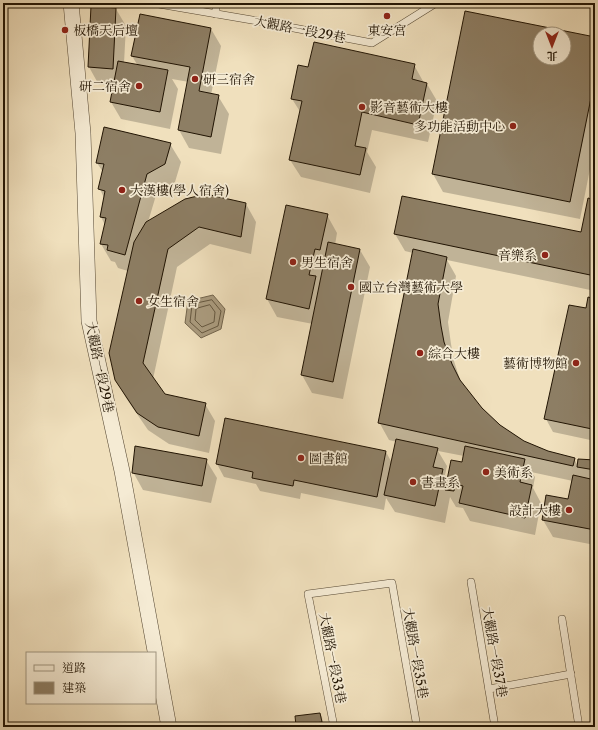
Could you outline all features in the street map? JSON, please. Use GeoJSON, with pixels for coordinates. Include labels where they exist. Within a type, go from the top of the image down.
{"type":"FeatureCollection","features":[{"type":"Feature","properties":{"kind":"street","name":"大觀路一段29巷"},"geometry":{"type":"LineString","coordinates":[[71,3],[83,133],[89,321],[122,471],[155,652]]}},
{"type":"Feature","properties":{"kind":"street","name":"大觀路一段29巷"},"geometry":{"type":"LineString","coordinates":[[156,656],[169,727]]}},
{"type":"Feature","properties":{"kind":"lane","name":"大觀路一段29巷"},"geometry":{"type":"LineString","coordinates":[[153,3],[252,20],[372,44],[436,3]]}},
{"type":"Feature","properties":{"kind":"lane"},"geometry":{"type":"LineString","coordinates":[[216,3],[216,14]]}},
{"type":"Feature","properties":{"kind":"lane","name":"大觀路一段37巷"},"geometry":{"type":"LineString","coordinates":[[471,582],[495,727]]}},
{"type":"Feature","properties":{"kind":"lane","name":"大觀路一段35巷"},"geometry":{"type":"LineString","coordinates":[[308,594],[392,583],[416,727]]}},
{"type":"Feature","properties":{"kind":"lane","name":"大觀路一段33巷"},"geometry":{"type":"LineString","coordinates":[[308,594],[334,727]]}},
{"type":"Feature","properties":{"kind":"lane"},"geometry":{"type":"LineString","coordinates":[[562,619],[579,727]]}},
{"type":"Feature","properties":{"kind":"lane"},"geometry":{"type":"LineString","coordinates":[[489,689],[571,674]]}},
{"type":"Feature","properties":{"kind":"water"},"geometry":{"type":"Polygon","coordinates":[[[213,295],[225,309],[221,329],[201,338],[185,323],[188,301],[213,295]]]}},
{"type":"Feature","properties":{"kind":"building"},"geometry":{"type":"Polygon","coordinates":[[[91,6],[116,8],[113,69],[88,67],[91,6]]]}},
{"type":"Feature","properties":{"kind":"building","name":"多功能活動中心"},"geometry":{"type":"Polygon","coordinates":[[[465,11],[540,26],[532,26],[532,66],[572,66],[572,32],[595,37],[595,78],[570,202],[432,174],[465,11]]]}},
{"type":"Feature","properties":{"kind":"building","name":"研三宿舍"},"geometry":{"type":"Polygon","coordinates":[[[140,14],[211,28],[199,91],[219,95],[211,137],[178,130],[190,67],[131,56],[140,14]]]}},
{"type":"Feature","properties":{"kind":"building","name":"影音藝術大樓"},"geometry":{"type":"Polygon","coordinates":[[[314,42],[415,64],[412,79],[427,83],[418,125],[362,112],[355,146],[366,148],[360,175],[289,160],[302,101],[291,99],[298,65],[308,67],[314,42]]]}},
{"type":"Feature","properties":{"kind":"building","name":"研二宿舍"},"geometry":{"type":"Polygon","coordinates":[[[118,61],[168,70],[160,112],[110,102],[118,61]]]}},
{"type":"Feature","properties":{"kind":"building","name":"大漢樓(學人宿舍)"},"geometry":{"type":"Polygon","coordinates":[[[104,127],[171,143],[165,164],[147,174],[125,255],[107,250],[108,245],[100,244],[106,218],[100,217],[105,191],[98,189],[104,164],[96,163],[104,127]]]}},
{"type":"Feature","properties":{"kind":"building","name":"女生宿舍"},"geometry":{"type":"Polygon","coordinates":[[[206,194],[246,203],[241,237],[199,227],[168,249],[143,363],[165,394],[206,403],[199,436],[158,427],[137,413],[115,380],[109,353],[134,242],[146,222],[185,199],[206,194]]]}},
{"type":"Feature","properties":{"kind":"building","name":"音樂系"},"geometry":{"type":"Polygon","coordinates":[[[402,196],[581,232],[588,198],[595,200],[595,276],[394,234],[402,196]]]}},
{"type":"Feature","properties":{"kind":"building","name":"男生宿舍"},"geometry":{"type":"Polygon","coordinates":[[[286,205],[328,214],[320,250],[315,249],[309,275],[316,276],[309,309],[266,299],[286,205]]]}},
{"type":"Feature","properties":{"kind":"building"},"geometry":{"type":"Polygon","coordinates":[[[328,242],[360,249],[333,382],[301,375],[328,242]]]}},
{"type":"Feature","properties":{"kind":"building","name":"綜合大樓"},"geometry":{"type":"Polygon","coordinates":[[[413,249],[447,257],[438,304],[444,342],[460,380],[482,408],[500,425],[524,441],[548,451],[575,458],[573,466],[378,423],[413,249]]]}},
{"type":"Feature","properties":{"kind":"building","name":"藝術博物館"},"geometry":{"type":"Polygon","coordinates":[[[588,297],[595,299],[595,417],[592,429],[544,419],[569,305],[586,308],[588,297]]]}},
{"type":"Feature","properties":{"kind":"building","name":"圖書館"},"geometry":{"type":"Polygon","coordinates":[[[225,418],[386,451],[377,497],[294,480],[293,486],[252,478],[253,472],[216,464],[225,418]]]}},
{"type":"Feature","properties":{"kind":"building","name":"書畫系"},"geometry":{"type":"Polygon","coordinates":[[[396,439],[438,448],[433,467],[443,469],[435,506],[384,495],[396,439]]]}},
{"type":"Feature","properties":{"kind":"building"},"geometry":{"type":"Polygon","coordinates":[[[135,446],[207,459],[202,486],[132,473],[135,446]]]}},
{"type":"Feature","properties":{"kind":"building","name":"美術系"},"geometry":{"type":"Polygon","coordinates":[[[465,446],[525,459],[520,482],[532,485],[525,518],[459,503],[463,486],[455,484],[454,491],[445,490],[451,460],[462,462],[465,446]]]}},
{"type":"Feature","properties":{"kind":"building"},"geometry":{"type":"Polygon","coordinates":[[[578,459],[595,460],[595,470],[577,467],[578,459]]]}},
{"type":"Feature","properties":{"kind":"building","name":"設計大樓"},"geometry":{"type":"Polygon","coordinates":[[[573,475],[595,480],[595,530],[542,520],[546,495],[568,499],[573,475]]]}},
{"type":"Feature","properties":{"kind":"building"},"geometry":{"type":"Polygon","coordinates":[[[320,713],[322,722],[296,726],[295,716],[320,713]]]}},
{"type":"Feature","properties":{"kind":"building"},"geometry":{"type":"Polygon","coordinates":[[[283,723],[283,727],[258,727],[283,723]]]}},
{"type":"Feature","properties":{"kind":"place","name":"東安宮"},"geometry":{"type":"Point","coordinates":[387,16]}},
{"type":"Feature","properties":{"kind":"place","name":"板橋天后壇"},"geometry":{"type":"Point","coordinates":[65,30]}},
{"type":"Feature","properties":{"kind":"place","name":"研三宿舍"},"geometry":{"type":"Point","coordinates":[195,79]}},
{"type":"Feature","properties":{"kind":"place","name":"研二宿舍"},"geometry":{"type":"Point","coordinates":[139,86]}},
{"type":"Feature","properties":{"kind":"place","name":"影音藝術大樓"},"geometry":{"type":"Point","coordinates":[362,107]}},
{"type":"Feature","properties":{"kind":"place","name":"多功能活動中心"},"geometry":{"type":"Point","coordinates":[513,126]}},
{"type":"Feature","properties":{"kind":"place","name":"大漢樓(學人宿舍)"},"geometry":{"type":"Point","coordinates":[122,190]}},
{"type":"Feature","properties":{"kind":"place","name":"音樂系"},"geometry":{"type":"Point","coordinates":[545,255]}},
{"type":"Feature","properties":{"kind":"place","name":"男生宿舍"},"geometry":{"type":"Point","coordinates":[293,262]}},
{"type":"Feature","properties":{"kind":"place","name":"國立台灣藝術大學"},"geometry":{"type":"Point","coordinates":[351,287]}},
{"type":"Feature","properties":{"kind":"place","name":"女生宿舍"},"geometry":{"type":"Point","coordinates":[139,301]}},
{"type":"Feature","properties":{"kind":"place","name":"綜合大樓"},"geometry":{"type":"Point","coordinates":[420,353]}},
{"type":"Feature","properties":{"kind":"place","name":"藝術博物館"},"geometry":{"type":"Point","coordinates":[576,363]}},
{"type":"Feature","properties":{"kind":"place","name":"圖書館"},"geometry":{"type":"Point","coordinates":[301,458]}},
{"type":"Feature","properties":{"kind":"place","name":"美術系"},"geometry":{"type":"Point","coordinates":[486,472]}},
{"type":"Feature","properties":{"kind":"place","name":"書畫系"},"geometry":{"type":"Point","coordinates":[413,482]}},
{"type":"Feature","properties":{"kind":"place","name":"設計大樓"},"geometry":{"type":"Point","coordinates":[569,510]}}]}
